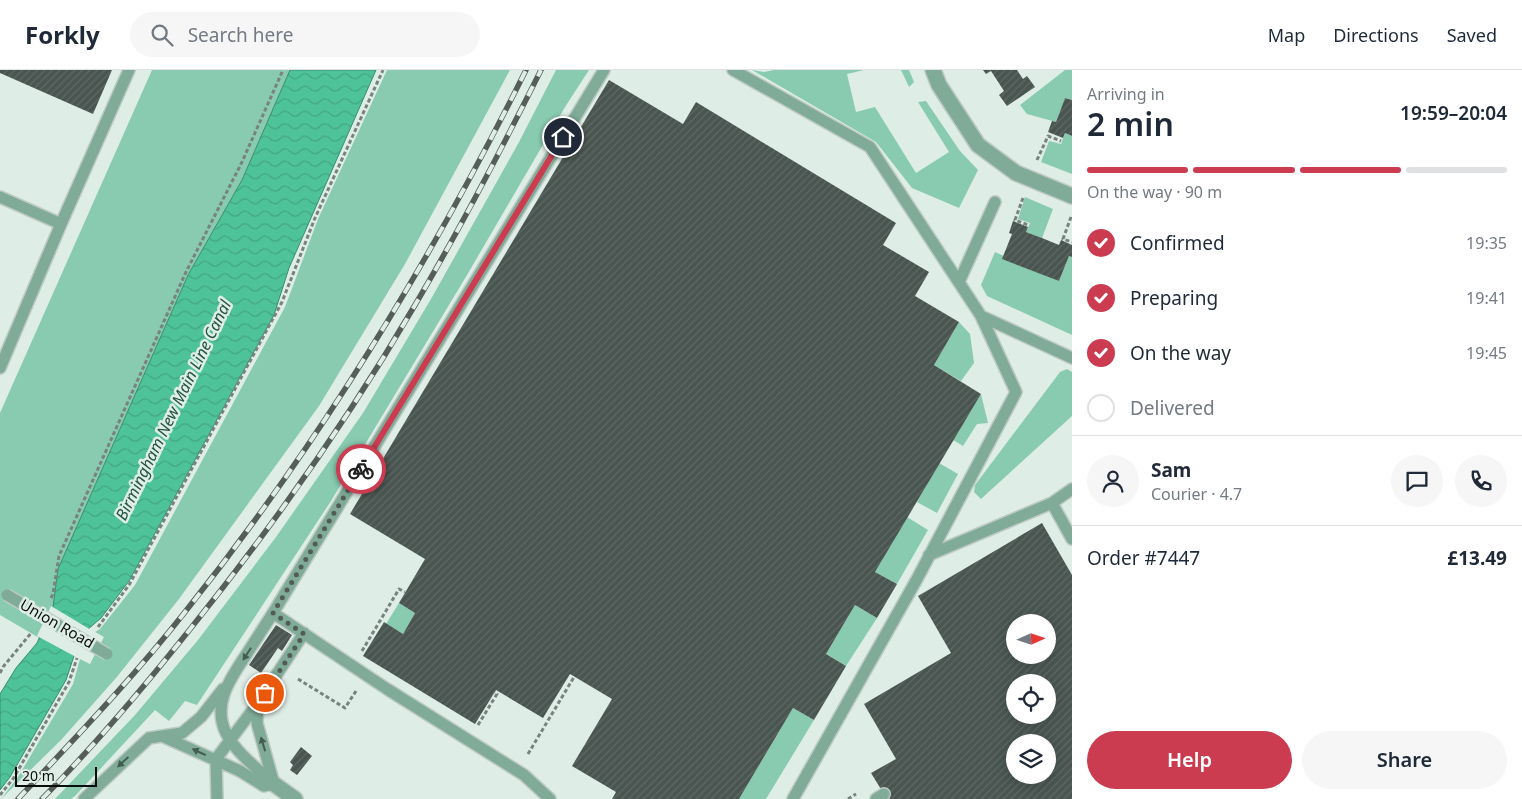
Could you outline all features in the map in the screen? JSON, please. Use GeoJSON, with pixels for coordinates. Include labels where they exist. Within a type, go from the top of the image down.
{"type":"FeatureCollection","features":[{"type":"Feature","properties":{"kind":"street"},"geometry":{"type":"LineString","coordinates":[[933,70],[940,85],[978,145],[1016,173],[1072,196]]}},
{"type":"Feature","properties":{"kind":"street"},"geometry":{"type":"LineString","coordinates":[[274,784],[295,799]]}},
{"type":"Feature","properties":{"kind":"lane"},"geometry":{"type":"LineString","coordinates":[[0,368],[60,224],[129,70]]}},
{"type":"Feature","properties":{"kind":"lane"},"geometry":{"type":"LineString","coordinates":[[84,799],[149,738],[182,733],[201,717],[227,684],[273,613],[604,70]]}},
{"type":"Feature","properties":{"kind":"lane"},"geometry":{"type":"LineString","coordinates":[[733,70],[870,147],[981,316],[1016,392],[929,556],[793,799]]}},
{"type":"Feature","properties":{"kind":"lane"},"geometry":{"type":"LineString","coordinates":[[0,197],[60,224]]}},
{"type":"Feature","properties":{"kind":"lane"},"geometry":{"type":"LineString","coordinates":[[958,282],[995,202]]}},
{"type":"Feature","properties":{"kind":"lane"},"geometry":{"type":"LineString","coordinates":[[981,316],[1072,358]]}},
{"type":"Feature","properties":{"kind":"lane"},"geometry":{"type":"LineString","coordinates":[[929,556],[1052,503],[1072,489]]}},
{"type":"Feature","properties":{"kind":"lane"},"geometry":{"type":"LineString","coordinates":[[1052,503],[1072,540]]}},
{"type":"Feature","properties":{"kind":"lane","name":"Union Road"},"geometry":{"type":"LineString","coordinates":[[7,595],[107,654]]}},
{"type":"Feature","properties":{"kind":"lane"},"geometry":{"type":"LineString","coordinates":[[273,613],[387,689],[524,775],[550,799]]}},
{"type":"Feature","properties":{"kind":"lane"},"geometry":{"type":"LineString","coordinates":[[217,799],[216,759],[262,698],[304,634]]}},
{"type":"Feature","properties":{"kind":"lane"},"geometry":{"type":"LineString","coordinates":[[227,684],[222,701],[221,716],[226,734],[239,750],[274,784]]}},
{"type":"Feature","properties":{"kind":"lane"},"geometry":{"type":"LineString","coordinates":[[262,698],[257,723],[274,784]]}},
{"type":"Feature","properties":{"kind":"lane"},"geometry":{"type":"LineString","coordinates":[[162,736],[240,770],[264,786],[274,784]]}},
{"type":"Feature","properties":{"kind":"path"},"geometry":{"type":"LineString","coordinates":[[48,603],[53,594],[59,556],[186,272],[242,162],[282,70]]}},
{"type":"Feature","properties":{"kind":"path"},"geometry":{"type":"LineString","coordinates":[[91,630],[97,627],[129,585],[282,302],[315,218],[383,70]]}},
{"type":"Feature","properties":{"kind":"path"},"geometry":{"type":"LineString","coordinates":[[1035,165],[1048,136],[1061,141]]}},
{"type":"Feature","properties":{"kind":"path"},"geometry":{"type":"LineString","coordinates":[[1025,193],[1015,220],[1028,225]]}},
{"type":"Feature","properties":{"kind":"path"},"geometry":{"type":"LineString","coordinates":[[1072,214],[1063,238],[1072,242]]}},
{"type":"Feature","properties":{"kind":"path"},"geometry":{"type":"LineString","coordinates":[[359,656],[399,588],[406,592]]}},
{"type":"Feature","properties":{"kind":"path"},"geometry":{"type":"LineString","coordinates":[[0,673],[34,629]]}},
{"type":"Feature","properties":{"kind":"path"},"geometry":{"type":"LineString","coordinates":[[0,795],[13,779],[69,682],[78,654]]}},
{"type":"Feature","properties":{"kind":"path"},"geometry":{"type":"LineString","coordinates":[[293,676],[345,708],[360,685]]}},
{"type":"Feature","properties":{"kind":"path"},"geometry":{"type":"LineString","coordinates":[[526,758],[574,677]]}},
{"type":"Feature","properties":{"kind":"path"},"geometry":{"type":"LineString","coordinates":[[477,728],[497,694],[494,692]]}},
{"type":"Feature","properties":{"kind":"shaded area"},"geometry":{"type":"Polygon","coordinates":[[[152,70],[290,70],[242,180],[188,275],[58,569],[55,608],[41,639],[0,615],[0,413],[152,70]]]}},
{"type":"Feature","properties":{"kind":"shaded area"},"geometry":{"type":"Polygon","coordinates":[[[387,70],[510,70],[405,264],[319,406],[179,599],[116,678],[61,740],[1,799],[18,777],[73,684],[80,659],[90,664],[104,637],[95,632],[100,629],[135,585],[285,307],[318,219],[387,70]]]}},
{"type":"Feature","properties":{"kind":"shaded area"},"geometry":{"type":"Polygon","coordinates":[[[556,70],[589,70],[565,107],[467,275],[331,501],[197,705],[185,701],[169,721],[155,710],[76,795],[71,799],[55,799],[135,715],[198,640],[276,537],[363,413],[431,299],[518,144],[556,70]]]}},
{"type":"Feature","properties":{"kind":"shaded area"},"geometry":{"type":"Polygon","coordinates":[[[752,70],[764,72],[774,70],[864,70],[847,74],[856,112],[875,107],[916,173],[949,152],[918,102],[926,101],[960,151],[978,170],[959,208],[912,188],[876,142],[752,70]]]}},
{"type":"Feature","properties":{"kind":"shaded area"},"geometry":{"type":"Polygon","coordinates":[[[901,70],[909,70],[914,82],[909,87],[901,70]]]}},
{"type":"Feature","properties":{"kind":"shaded area"},"geometry":{"type":"Polygon","coordinates":[[[1065,70],[1072,70],[1072,100],[1065,98],[1056,122],[1027,114],[1020,105],[1065,70]]]}},
{"type":"Feature","properties":{"kind":"shaded area"},"geometry":{"type":"Polygon","coordinates":[[[1065,133],[1072,136],[1072,174],[1041,162],[1049,141],[1061,144],[1065,133]]]}},
{"type":"Feature","properties":{"kind":"shaded area"},"geometry":{"type":"Polygon","coordinates":[[[1025,197],[1053,209],[1042,238],[1026,232],[1030,223],[1018,219],[1025,197]]]}},
{"type":"Feature","properties":{"kind":"shaded area"},"geometry":{"type":"Polygon","coordinates":[[[995,252],[1059,281],[1069,256],[1072,257],[1072,335],[987,296],[981,285],[995,252]]]}},
{"type":"Feature","properties":{"kind":"shaded area"},"geometry":{"type":"Polygon","coordinates":[[[959,322],[970,334],[974,363],[961,381],[934,365],[959,322]]]}},
{"type":"Feature","properties":{"kind":"shaded area"},"geometry":{"type":"Polygon","coordinates":[[[1067,369],[1072,372],[1072,416],[981,499],[974,492],[975,485],[1060,372],[1067,369]]]}},
{"type":"Feature","properties":{"kind":"shaded area"},"geometry":{"type":"Polygon","coordinates":[[[981,394],[988,423],[977,424],[963,446],[953,440],[981,394]]]}},
{"type":"Feature","properties":{"kind":"shaded area"},"geometry":{"type":"Polygon","coordinates":[[[939,463],[958,474],[937,513],[917,502],[939,463]]]}},
{"type":"Feature","properties":{"kind":"shaded area"},"geometry":{"type":"Polygon","coordinates":[[[907,517],[928,530],[897,584],[875,572],[907,517]]]}},
{"type":"Feature","properties":{"kind":"shaded area"},"geometry":{"type":"Polygon","coordinates":[[[399,603],[415,613],[403,634],[386,624],[399,603]]]}},
{"type":"Feature","properties":{"kind":"shaded area"},"geometry":{"type":"Polygon","coordinates":[[[855,605],[877,618],[846,666],[826,654],[855,605]]]}},
{"type":"Feature","properties":{"kind":"shaded area"},"geometry":{"type":"Polygon","coordinates":[[[793,708],[814,720],[766,799],[739,799],[793,708]]]}},
{"type":"Feature","properties":{"kind":"water","name":"Birmingham New Main Line Canal"},"geometry":{"type":"Polygon","coordinates":[[[290,70],[376,70],[289,268],[274,315],[129,581],[101,618],[87,630],[74,656],[66,680],[10,777],[0,790],[0,694],[16,668],[37,643],[53,607],[58,569],[188,275],[242,180],[290,70]]]}},
{"type":"Feature","properties":{"kind":"pier"},"geometry":{"type":"Polygon","coordinates":[[[51,606],[91,630],[76,657],[37,636],[51,606]]]}},
{"type":"Feature","properties":{"kind":"building"},"geometry":{"type":"Polygon","coordinates":[[[0,70],[112,70],[93,114],[0,73],[0,70]]]}},
{"type":"Feature","properties":{"kind":"building"},"geometry":{"type":"Polygon","coordinates":[[[983,70],[1017,70],[1023,79],[1027,76],[1035,87],[1007,106],[999,95],[1004,91],[991,71],[986,74],[983,70]]]}},
{"type":"Feature","properties":{"kind":"building"},"geometry":{"type":"Polygon","coordinates":[[[609,80],[683,124],[696,102],[896,223],[883,245],[929,272],[915,296],[959,322],[934,365],[981,394],[875,572],[897,584],[877,618],[855,605],[826,654],[846,666],[814,720],[793,708],[739,799],[612,799],[616,792],[572,766],[612,699],[570,674],[543,718],[496,690],[475,724],[363,656],[384,622],[403,634],[415,613],[399,603],[425,559],[350,514],[609,80]]]}},
{"type":"Feature","properties":{"kind":"building"},"geometry":{"type":"Polygon","coordinates":[[[1065,98],[1072,100],[1072,136],[1065,133],[1063,138],[1048,132],[1052,121],[1056,122],[1065,98]]]}},
{"type":"Feature","properties":{"kind":"building"},"geometry":{"type":"Polygon","coordinates":[[[1013,221],[1028,227],[1026,232],[1059,245],[1061,240],[1072,245],[1072,257],[1069,256],[1059,281],[1002,259],[1012,234],[1009,233],[1013,221]]]}},
{"type":"Feature","properties":{"kind":"building"},"geometry":{"type":"Polygon","coordinates":[[[1042,523],[1072,575],[1072,799],[887,799],[871,773],[896,759],[864,704],[951,653],[918,596],[1042,523]]]}},
{"type":"Feature","properties":{"kind":"building"},"geometry":{"type":"Polygon","coordinates":[[[276,625],[292,635],[282,651],[278,648],[261,673],[249,665],[276,625]]]}},
{"type":"Feature","properties":{"kind":"building"},"geometry":{"type":"Polygon","coordinates":[[[301,747],[312,756],[297,775],[290,770],[293,765],[290,762],[301,747]]]}},
{"type":"Feature","properties":{"kind":"railway"},"geometry":{"type":"LineString","coordinates":[[18,799],[145,660],[234,549],[281,484],[370,350],[411,281],[490,141],[526,70]]}},
{"type":"Feature","properties":{"kind":"railway"},"geometry":{"type":"LineString","coordinates":[[42,799],[100,737],[173,650],[281,511],[309,471],[364,389],[432,276],[480,189],[541,70]]}},
{"type":"Feature","properties":{"kind":"way so far"},"geometry":{"type":"LineString","coordinates":[[265,693],[304,634],[273,613],[361,469]]}},
{"type":"Feature","properties":{"kind":"route"},"geometry":{"type":"LineString","coordinates":[[361,469],[563,137]]}}]}
